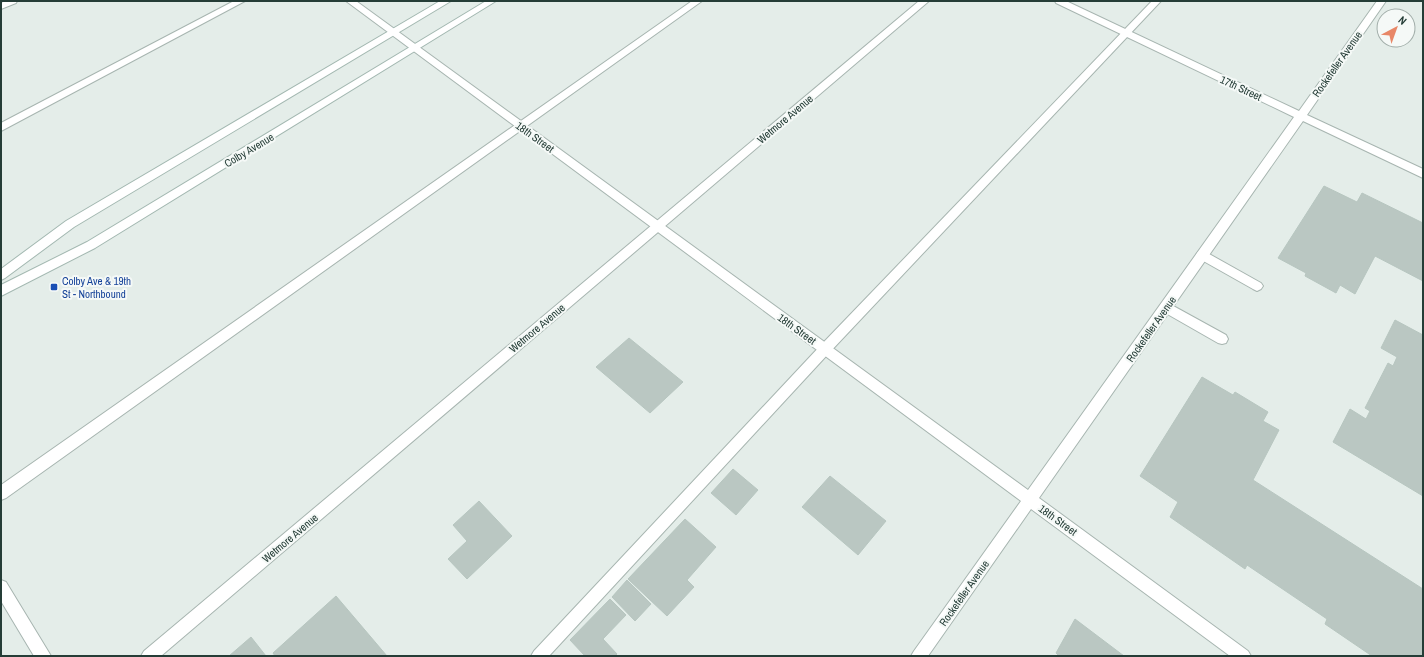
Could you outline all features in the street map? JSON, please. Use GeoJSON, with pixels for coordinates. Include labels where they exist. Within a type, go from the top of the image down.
{"type":"FeatureCollection","features":[{"type":"Feature","properties":{"kind":"street"},"geometry":{"type":"LineString","coordinates":[[1,6],[13,1]]}},
{"type":"Feature","properties":{"kind":"street"},"geometry":{"type":"LineString","coordinates":[[1,127],[241,1]]}},
{"type":"Feature","properties":{"kind":"street","name":"18th Street"},"geometry":{"type":"LineString","coordinates":[[350,1],[1243,656]]}},
{"type":"Feature","properties":{"kind":"street"},"geometry":{"type":"LineString","coordinates":[[1,275],[70,224],[447,1]]}},
{"type":"Feature","properties":{"kind":"street","name":"Colby Avenue"},"geometry":{"type":"LineString","coordinates":[[1,291],[92,245],[492,1]]}},
{"type":"Feature","properties":{"kind":"street"},"geometry":{"type":"LineString","coordinates":[[1,493],[520,125],[698,1]]}},
{"type":"Feature","properties":{"kind":"street","name":"Wetmore Avenue"},"geometry":{"type":"LineString","coordinates":[[149,656],[925,1]]}},
{"type":"Feature","properties":{"kind":"street","name":"17th Street"},"geometry":{"type":"LineString","coordinates":[[1059,1],[1423,174]]}},
{"type":"Feature","properties":{"kind":"street"},"geometry":{"type":"LineString","coordinates":[[539,656],[825,350],[1157,1]]}},
{"type":"Feature","properties":{"kind":"street","name":"Rockefeller Avenue"},"geometry":{"type":"LineString","coordinates":[[919,656],[1382,1]]}},
{"type":"Feature","properties":{"kind":"street"},"geometry":{"type":"LineString","coordinates":[[1202,255],[1257,286]]}},
{"type":"Feature","properties":{"kind":"street"},"geometry":{"type":"LineString","coordinates":[[1166,307],[1222,339]]}},
{"type":"Feature","properties":{"kind":"street"},"geometry":{"type":"LineString","coordinates":[[1,587],[43,656]]}},
{"type":"Feature","properties":{"kind":"building"},"geometry":{"type":"Polygon","coordinates":[[[1324,186],[1357,202],[1362,193],[1423,223],[1423,281],[1375,256],[1355,294],[1340,285],[1336,293],[1305,276],[1306,273],[1278,258],[1324,186]]]}},
{"type":"Feature","properties":{"kind":"building"},"geometry":{"type":"Polygon","coordinates":[[[1395,320],[1423,335],[1423,496],[1333,442],[1350,409],[1366,419],[1370,411],[1365,408],[1388,363],[1393,366],[1397,357],[1381,348],[1395,320]]]}},
{"type":"Feature","properties":{"kind":"building"},"geometry":{"type":"Polygon","coordinates":[[[629,338],[683,382],[650,413],[596,367],[629,338]]]}},
{"type":"Feature","properties":{"kind":"building"},"geometry":{"type":"Polygon","coordinates":[[[1202,377],[1233,395],[1235,392],[1268,412],[1263,421],[1279,430],[1253,480],[1423,589],[1423,656],[1372,656],[1325,624],[1327,619],[1247,565],[1245,569],[1170,517],[1178,502],[1140,476],[1202,377]]]}},
{"type":"Feature","properties":{"kind":"building"},"geometry":{"type":"Polygon","coordinates":[[[733,469],[758,490],[736,515],[711,493],[733,469]]]}},
{"type":"Feature","properties":{"kind":"building"},"geometry":{"type":"Polygon","coordinates":[[[830,476],[886,521],[858,555],[802,507],[830,476]]]}},
{"type":"Feature","properties":{"kind":"building"},"geometry":{"type":"Polygon","coordinates":[[[479,501],[512,536],[467,579],[448,559],[467,541],[453,525],[479,501]]]}},
{"type":"Feature","properties":{"kind":"building"},"geometry":{"type":"Polygon","coordinates":[[[685,519],[716,547],[687,580],[694,587],[667,616],[628,579],[685,519]]]}},
{"type":"Feature","properties":{"kind":"building"},"geometry":{"type":"Polygon","coordinates":[[[627,580],[651,604],[635,621],[612,597],[627,580]]]}},
{"type":"Feature","properties":{"kind":"building"},"geometry":{"type":"Polygon","coordinates":[[[336,596],[387,656],[275,656],[273,653],[336,596]]]}},
{"type":"Feature","properties":{"kind":"building"},"geometry":{"type":"Polygon","coordinates":[[[610,599],[626,615],[603,639],[617,654],[615,656],[585,656],[570,640],[610,599]]]}},
{"type":"Feature","properties":{"kind":"building"},"geometry":{"type":"Polygon","coordinates":[[[1075,619],[1124,656],[1059,656],[1056,653],[1075,619]]]}},
{"type":"Feature","properties":{"kind":"building"},"geometry":{"type":"Polygon","coordinates":[[[251,637],[266,656],[229,656],[251,637]]]}},
{"type":"Feature","properties":{"kind":"place","name":"Colby Ave & 19th St - Northbound"},"geometry":{"type":"Point","coordinates":[54,287]}}]}
